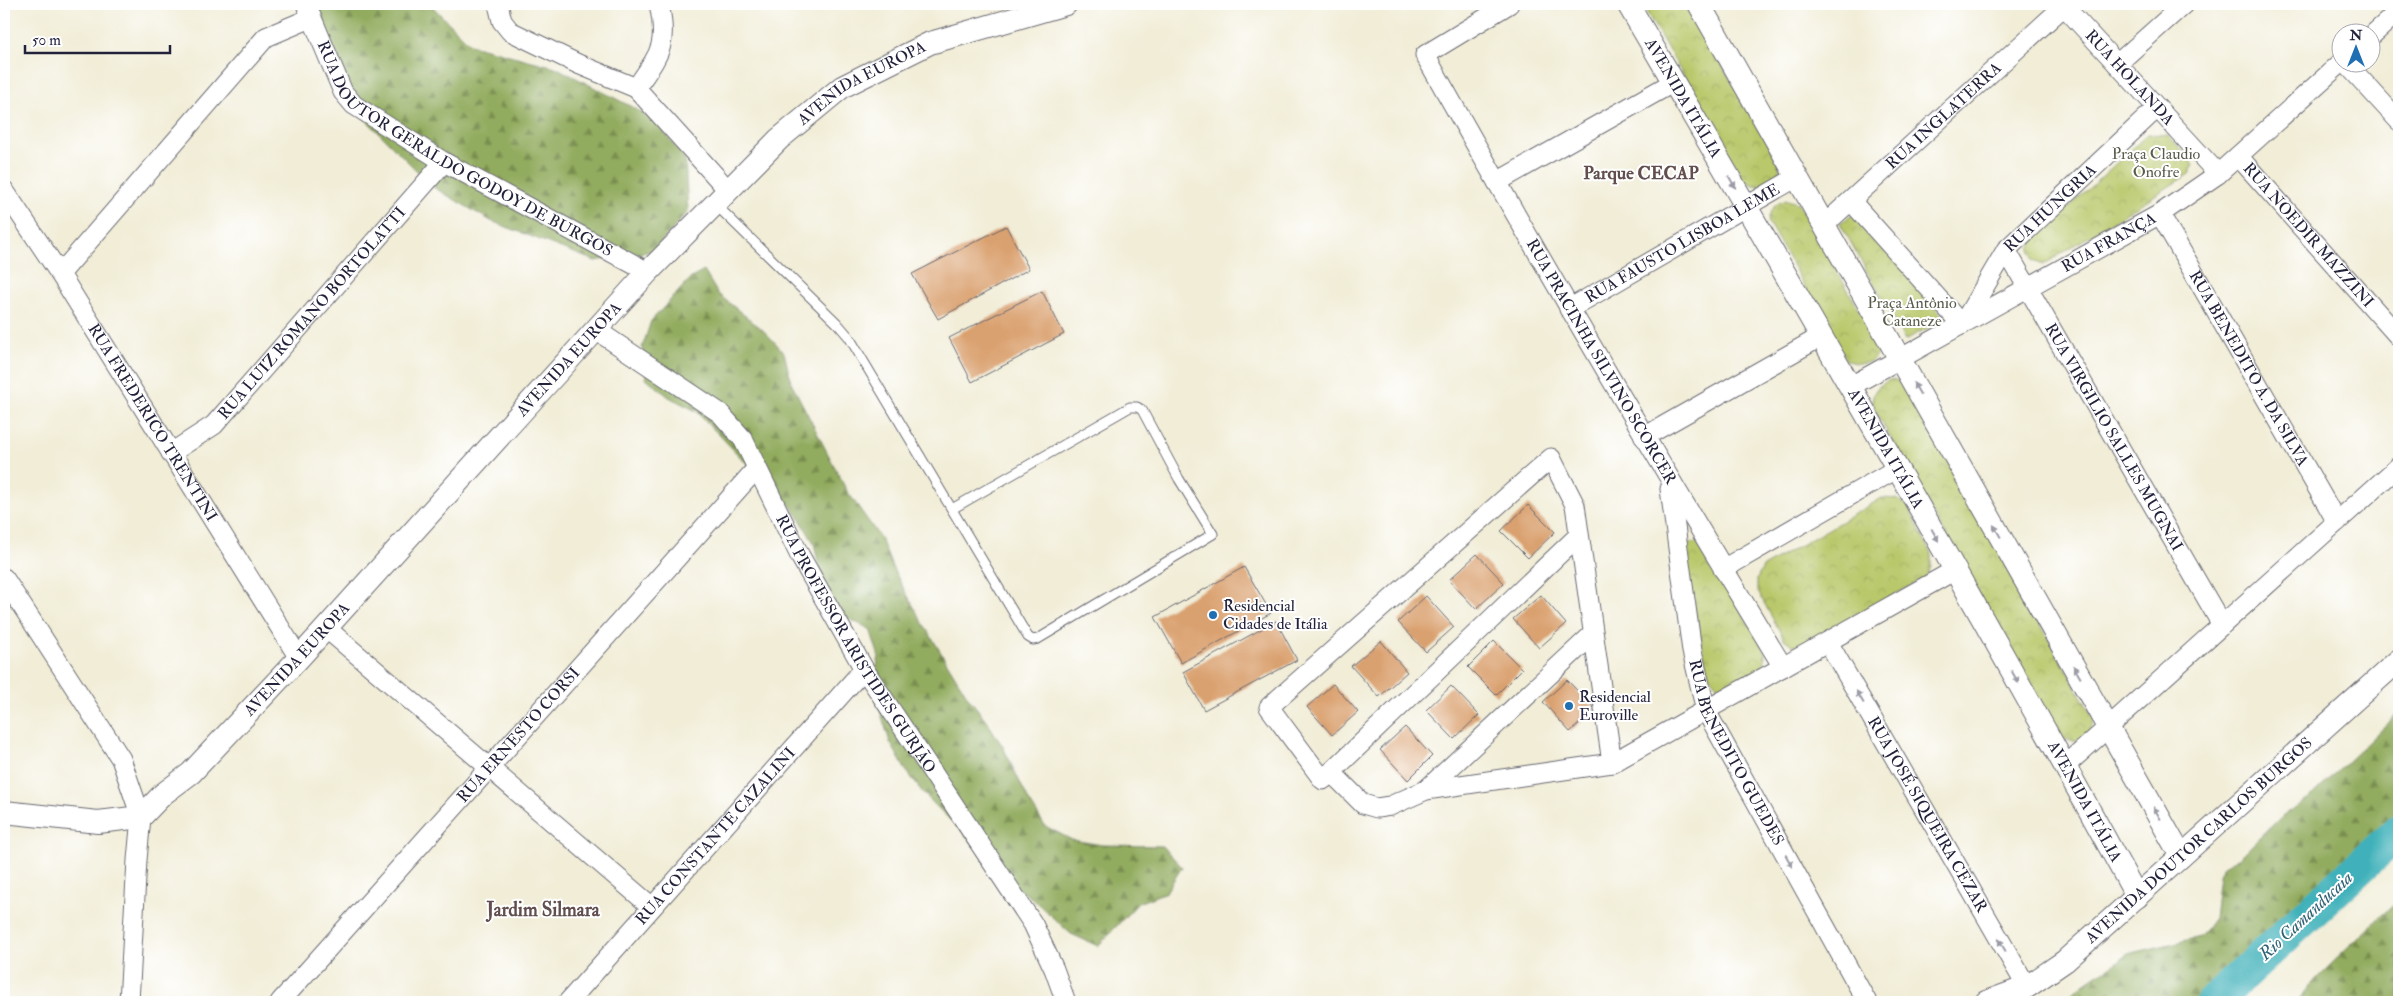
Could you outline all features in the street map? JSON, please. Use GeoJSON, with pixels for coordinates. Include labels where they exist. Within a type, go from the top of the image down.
{"type":"FeatureCollection","features":[{"type":"Feature","properties":{"kind":"street"},"geometry":{"type":"LineString","coordinates":[[498,4],[502,21],[510,31],[578,64],[636,88],[722,197]]}},
{"type":"Feature","properties":{"kind":"street"},"geometry":{"type":"LineString","coordinates":[[636,88],[657,58],[662,45],[664,29],[659,4]]}},
{"type":"Feature","properties":{"kind":"street","name":"AVENIDA EUROPA"},"geometry":{"type":"LineString","coordinates":[[141,817],[163,794],[191,774],[299,658],[648,272],[780,139],[842,87],[930,43],[1066,4]]}},
{"type":"Feature","properties":{"kind":"street","name":"RUA PRACINHA SILVINO SCORCER"},"geometry":{"type":"LineString","coordinates":[[1509,4],[1425,55],[1568,309],[1669,481],[1783,667]]}},
{"type":"Feature","properties":{"kind":"street","name":"AVENIDA ITÁLIA"},"geometry":{"type":"LineString","coordinates":[[1628,4],[1898,468],[2066,766],[2136,897]]}},
{"type":"Feature","properties":{"kind":"street"},"geometry":{"type":"LineString","coordinates":[[1699,4],[2181,856]]}},
{"type":"Feature","properties":{"kind":"street"},"geometry":{"type":"LineString","coordinates":[[2117,64],[2184,4]]}},
{"type":"Feature","properties":{"kind":"street","name":"RUA HOLANDA"},"geometry":{"type":"LineString","coordinates":[[2063,5],[2218,174]]}},
{"type":"Feature","properties":{"kind":"street","name":"RUA INGLATERRA"},"geometry":{"type":"LineString","coordinates":[[1824,225],[2063,5]]}},
{"type":"Feature","properties":{"kind":"street"},"geometry":{"type":"LineString","coordinates":[[60,274],[266,37],[308,11]]}},
{"type":"Feature","properties":{"kind":"street","name":"RUA DOUTOR GERALDO GODOY DE BURGOS"},"geometry":{"type":"LineString","coordinates":[[308,11],[342,92],[354,105],[444,162],[648,272]]}},
{"type":"Feature","properties":{"kind":"street"},"geometry":{"type":"LineString","coordinates":[[2380,28],[2399,11]]}},
{"type":"Feature","properties":{"kind":"street","name":"RUA FRANÇA"},"geometry":{"type":"LineString","coordinates":[[1851,386],[2160,214],[2218,174],[2333,72]]}},
{"type":"Feature","properties":{"kind":"street"},"geometry":{"type":"LineString","coordinates":[[2353,72],[2399,121]]}},
{"type":"Feature","properties":{"kind":"street"},"geometry":{"type":"LineString","coordinates":[[1497,182],[1674,82]]}},
{"type":"Feature","properties":{"kind":"street","name":"RUA HUNGRIA"},"geometry":{"type":"LineString","coordinates":[[1962,325],[2006,250],[2157,108]]}},
{"type":"Feature","properties":{"kind":"street","name":"RUA NOEDIR MAZZINI"},"geometry":{"type":"LineString","coordinates":[[2238,156],[2399,336]]}},
{"type":"Feature","properties":{"kind":"street","name":"RUA LUIZ ROMANO BORTOLATTI"},"geometry":{"type":"LineString","coordinates":[[171,453],[214,425],[444,162]]}},
{"type":"Feature","properties":{"kind":"street","name":"RUA FAUSTO LISBOA LEME"},"geometry":{"type":"LineString","coordinates":[[1568,309],[1797,177]]}},
{"type":"Feature","properties":{"kind":"street","name":"RUA FREDERICO TRENTINI"},"geometry":{"type":"LineString","coordinates":[[4,190],[60,274],[299,658]]}},
{"type":"Feature","properties":{"kind":"street"},"geometry":{"type":"LineString","coordinates":[[1852,201],[1962,325]]}},
{"type":"Feature","properties":{"kind":"street","name":"RUA BENEDITO A. DA SILVA"},"geometry":{"type":"LineString","coordinates":[[2160,214],[2336,522]]}},
{"type":"Feature","properties":{"kind":"street","name":"RUA VIRGILIO SALLES MUGNAI"},"geometry":{"type":"LineString","coordinates":[[2006,250],[2222,625]]}},
{"type":"Feature","properties":{"kind":"street","name":"RUA PROFESSOR ARISTIDES GURJÃO"},"geometry":{"type":"LineString","coordinates":[[596,330],[720,413],[743,439],[800,556],[864,669],[1033,924],[1054,968],[1066,1002]]}},
{"type":"Feature","properties":{"kind":"street"},"geometry":{"type":"LineString","coordinates":[[1644,437],[1822,336]]}},
{"type":"Feature","properties":{"kind":"street"},"geometry":{"type":"LineString","coordinates":[[1579,535],[1323,780],[1269,708],[1551,458],[1575,505],[1612,763]]}},
{"type":"Feature","properties":{"kind":"street"},"geometry":{"type":"LineString","coordinates":[[2066,766],[2399,466]]}},
{"type":"Feature","properties":{"kind":"street","name":"RUA ERNESTO CORSI"},"geometry":{"type":"LineString","coordinates":[[280,1002],[757,468]]}},
{"type":"Feature","properties":{"kind":"street"},"geometry":{"type":"LineString","coordinates":[[1723,569],[1898,468]]}},
{"type":"Feature","properties":{"kind":"street","name":"RUA BENEDITO GUEDES"},"geometry":{"type":"LineString","coordinates":[[1669,481],[1692,651],[1706,711],[1867,1002]]}},
{"type":"Feature","properties":{"kind":"street"},"geometry":{"type":"LineString","coordinates":[[1331,772],[1364,804],[1377,808],[1390,806],[1426,790],[1612,763],[1955,570]]}},
{"type":"Feature","properties":{"kind":"street"},"geometry":{"type":"LineString","coordinates":[[4,578],[120,759],[141,817],[129,1002]]}},
{"type":"Feature","properties":{"kind":"street"},"geometry":{"type":"LineString","coordinates":[[326,628],[652,907]]}},
{"type":"Feature","properties":{"kind":"street"},"geometry":{"type":"LineString","coordinates":[[1426,790],[1593,634]]}},
{"type":"Feature","properties":{"kind":"street","name":"RUA JOSÉ SIQUEIRA CEZAR"},"geometry":{"type":"LineString","coordinates":[[1828,642],[2026,987]]}},
{"type":"Feature","properties":{"kind":"street","name":"AVENIDA DOUTOR CARLOS BURGOS"},"geometry":{"type":"LineString","coordinates":[[1986,1002],[2026,987],[2065,961],[2399,660]]}},
{"type":"Feature","properties":{"kind":"street","name":"RUA CONSTANTE CAZALINI"},"geometry":{"type":"LineString","coordinates":[[568,1002],[864,669]]}},
{"type":"Feature","properties":{"kind":"street"},"geometry":{"type":"LineString","coordinates":[[4,812],[98,822],[141,817]]}},
{"type":"Feature","properties":{"kind":"lane"},"geometry":{"type":"LineString","coordinates":[[722,197],[849,338],[1028,637],[1033,640],[1038,639],[1213,534],[1179,479],[1142,410],[1137,407],[1130,407],[952,508]]}},
{"type":"Feature","properties":{"kind":"green space"},"geometry":{"type":"Polygon","coordinates":[[[296,4],[430,4],[471,45],[555,67],[653,118],[685,159],[688,212],[653,251],[595,261],[491,221],[433,187],[338,92],[296,4]]]}},
{"type":"Feature","properties":{"kind":"green space"},"geometry":{"type":"Polygon","coordinates":[[[1642,4],[1685,4],[1777,156],[1780,170],[1776,182],[1768,186],[1760,186],[1744,181],[1642,4]]]}},
{"type":"Feature","properties":{"kind":"green space","name":"Praça Claudio Onofre"},"geometry":{"type":"Polygon","coordinates":[[[2148,134],[2168,135],[2194,164],[2189,174],[2043,265],[2034,261],[2030,250],[2033,240],[2148,134]]]}},
{"type":"Feature","properties":{"kind":"green space"},"geometry":{"type":"Polygon","coordinates":[[[1787,200],[1798,203],[1880,346],[1876,357],[1872,360],[1858,363],[1846,360],[1768,222],[1773,208],[1787,200]]]}},
{"type":"Feature","properties":{"kind":"green space","name":"Praça Antônio Cataneze"},"geometry":{"type":"Polygon","coordinates":[[[1856,213],[1945,319],[1905,340],[1840,223],[1856,213]]]}},
{"type":"Feature","properties":{"kind":"green space"},"geometry":{"type":"Polygon","coordinates":[[[704,271],[718,294],[764,331],[784,352],[791,382],[847,491],[881,539],[892,567],[921,620],[968,697],[1002,745],[1029,801],[1045,826],[1072,840],[1102,845],[1162,846],[1182,867],[1166,892],[1138,903],[1098,946],[1071,934],[1028,895],[1003,879],[964,834],[923,793],[905,769],[890,742],[872,686],[879,657],[870,629],[815,603],[820,573],[814,543],[798,516],[780,492],[757,474],[696,411],[669,397],[646,378],[642,348],[651,321],[691,278],[704,271]]]}},
{"type":"Feature","properties":{"kind":"green space"},"geometry":{"type":"Polygon","coordinates":[[[1889,380],[1897,381],[1906,387],[2094,719],[2089,731],[2082,738],[2067,740],[2060,738],[1873,407],[1875,391],[1889,380]]]}},
{"type":"Feature","properties":{"kind":"green space"},"geometry":{"type":"Polygon","coordinates":[[[1882,498],[1897,499],[1908,506],[1931,554],[1931,567],[1926,577],[1806,645],[1794,646],[1784,639],[1757,590],[1757,579],[1763,567],[1882,498]]]}},
{"type":"Feature","properties":{"kind":"green space"},"geometry":{"type":"Polygon","coordinates":[[[1699,542],[1765,650],[1765,659],[1760,671],[1750,679],[1730,689],[1717,685],[1708,674],[1684,554],[1688,543],[1699,542]]]}},
{"type":"Feature","properties":{"kind":"green space"},"geometry":{"type":"Polygon","coordinates":[[[2399,712],[2399,812],[2381,836],[2342,879],[2279,941],[2253,959],[2230,979],[2211,1002],[2058,1002],[2128,954],[2200,937],[2214,918],[2219,875],[2223,866],[2240,857],[2283,815],[2309,799],[2399,712]]]}},
{"type":"Feature","properties":{"kind":"green space"},"geometry":{"type":"Polygon","coordinates":[[[2399,901],[2399,1002],[2296,1002],[2320,975],[2399,901]]]}},
{"type":"Feature","properties":{"kind":"building"},"geometry":{"type":"Polygon","coordinates":[[[1006,226],[1029,269],[938,319],[912,274],[1006,226]]]}},
{"type":"Feature","properties":{"kind":"building"},"geometry":{"type":"Polygon","coordinates":[[[1042,291],[1064,334],[972,382],[949,338],[1042,291]]]}},
{"type":"Feature","properties":{"kind":"building"},"geometry":{"type":"Polygon","coordinates":[[[1528,505],[1555,532],[1528,558],[1501,531],[1528,505]]]}},
{"type":"Feature","properties":{"kind":"building"},"geometry":{"type":"Polygon","coordinates":[[[1477,554],[1504,583],[1476,609],[1449,580],[1477,554]]]}},
{"type":"Feature","properties":{"kind":"building","name":"Residencial Cidades de Itália"},"geometry":{"type":"Polygon","coordinates":[[[1244,567],[1271,613],[1181,663],[1155,617],[1244,567]]]}},
{"type":"Feature","properties":{"kind":"building"},"geometry":{"type":"Polygon","coordinates":[[[1541,595],[1566,624],[1539,648],[1513,619],[1541,595]]]}},
{"type":"Feature","properties":{"kind":"building"},"geometry":{"type":"Polygon","coordinates":[[[1426,596],[1454,627],[1426,652],[1398,622],[1426,596]]]}},
{"type":"Feature","properties":{"kind":"building"},"geometry":{"type":"Polygon","coordinates":[[[1276,621],[1297,660],[1204,710],[1183,672],[1276,621]]]}},
{"type":"Feature","properties":{"kind":"building"},"geometry":{"type":"Polygon","coordinates":[[[1381,641],[1407,672],[1379,697],[1351,666],[1381,641]]]}},
{"type":"Feature","properties":{"kind":"building"},"geometry":{"type":"Polygon","coordinates":[[[1494,641],[1522,669],[1496,695],[1468,667],[1494,641]]]}},
{"type":"Feature","properties":{"kind":"building","name":"Residencial Euroville"},"geometry":{"type":"Polygon","coordinates":[[[1567,680],[1595,709],[1570,732],[1543,702],[1567,680]]]}},
{"type":"Feature","properties":{"kind":"building"},"geometry":{"type":"Polygon","coordinates":[[[1333,684],[1358,712],[1332,735],[1307,707],[1333,684]]]}},
{"type":"Feature","properties":{"kind":"building"},"geometry":{"type":"Polygon","coordinates":[[[1451,686],[1479,715],[1454,739],[1426,710],[1451,686]]]}},
{"type":"Feature","properties":{"kind":"building"},"geometry":{"type":"Polygon","coordinates":[[[1405,727],[1432,756],[1408,780],[1380,750],[1405,727]]]}},
{"type":"Feature","properties":{"kind":"waterway","name":"Rio Camanducaia"},"geometry":{"type":"LineString","coordinates":[[2213,1002],[2399,831]]}},
{"type":"Feature","properties":{"kind":"place","name":"Residencial Cidades de Itália"},"geometry":{"type":"Point","coordinates":[1213,615]}},
{"type":"Feature","properties":{"kind":"place","name":"Residencial Euroville"},"geometry":{"type":"Point","coordinates":[1569,706]}},
{"type":"Feature","properties":{"kind":"district","name":"Parque CECAP"},"geometry":{"type":"Point","coordinates":[1641,173]}},
{"type":"Feature","properties":{"kind":"district","name":"Jardim Silmara"},"geometry":{"type":"Point","coordinates":[543,910]}}]}
